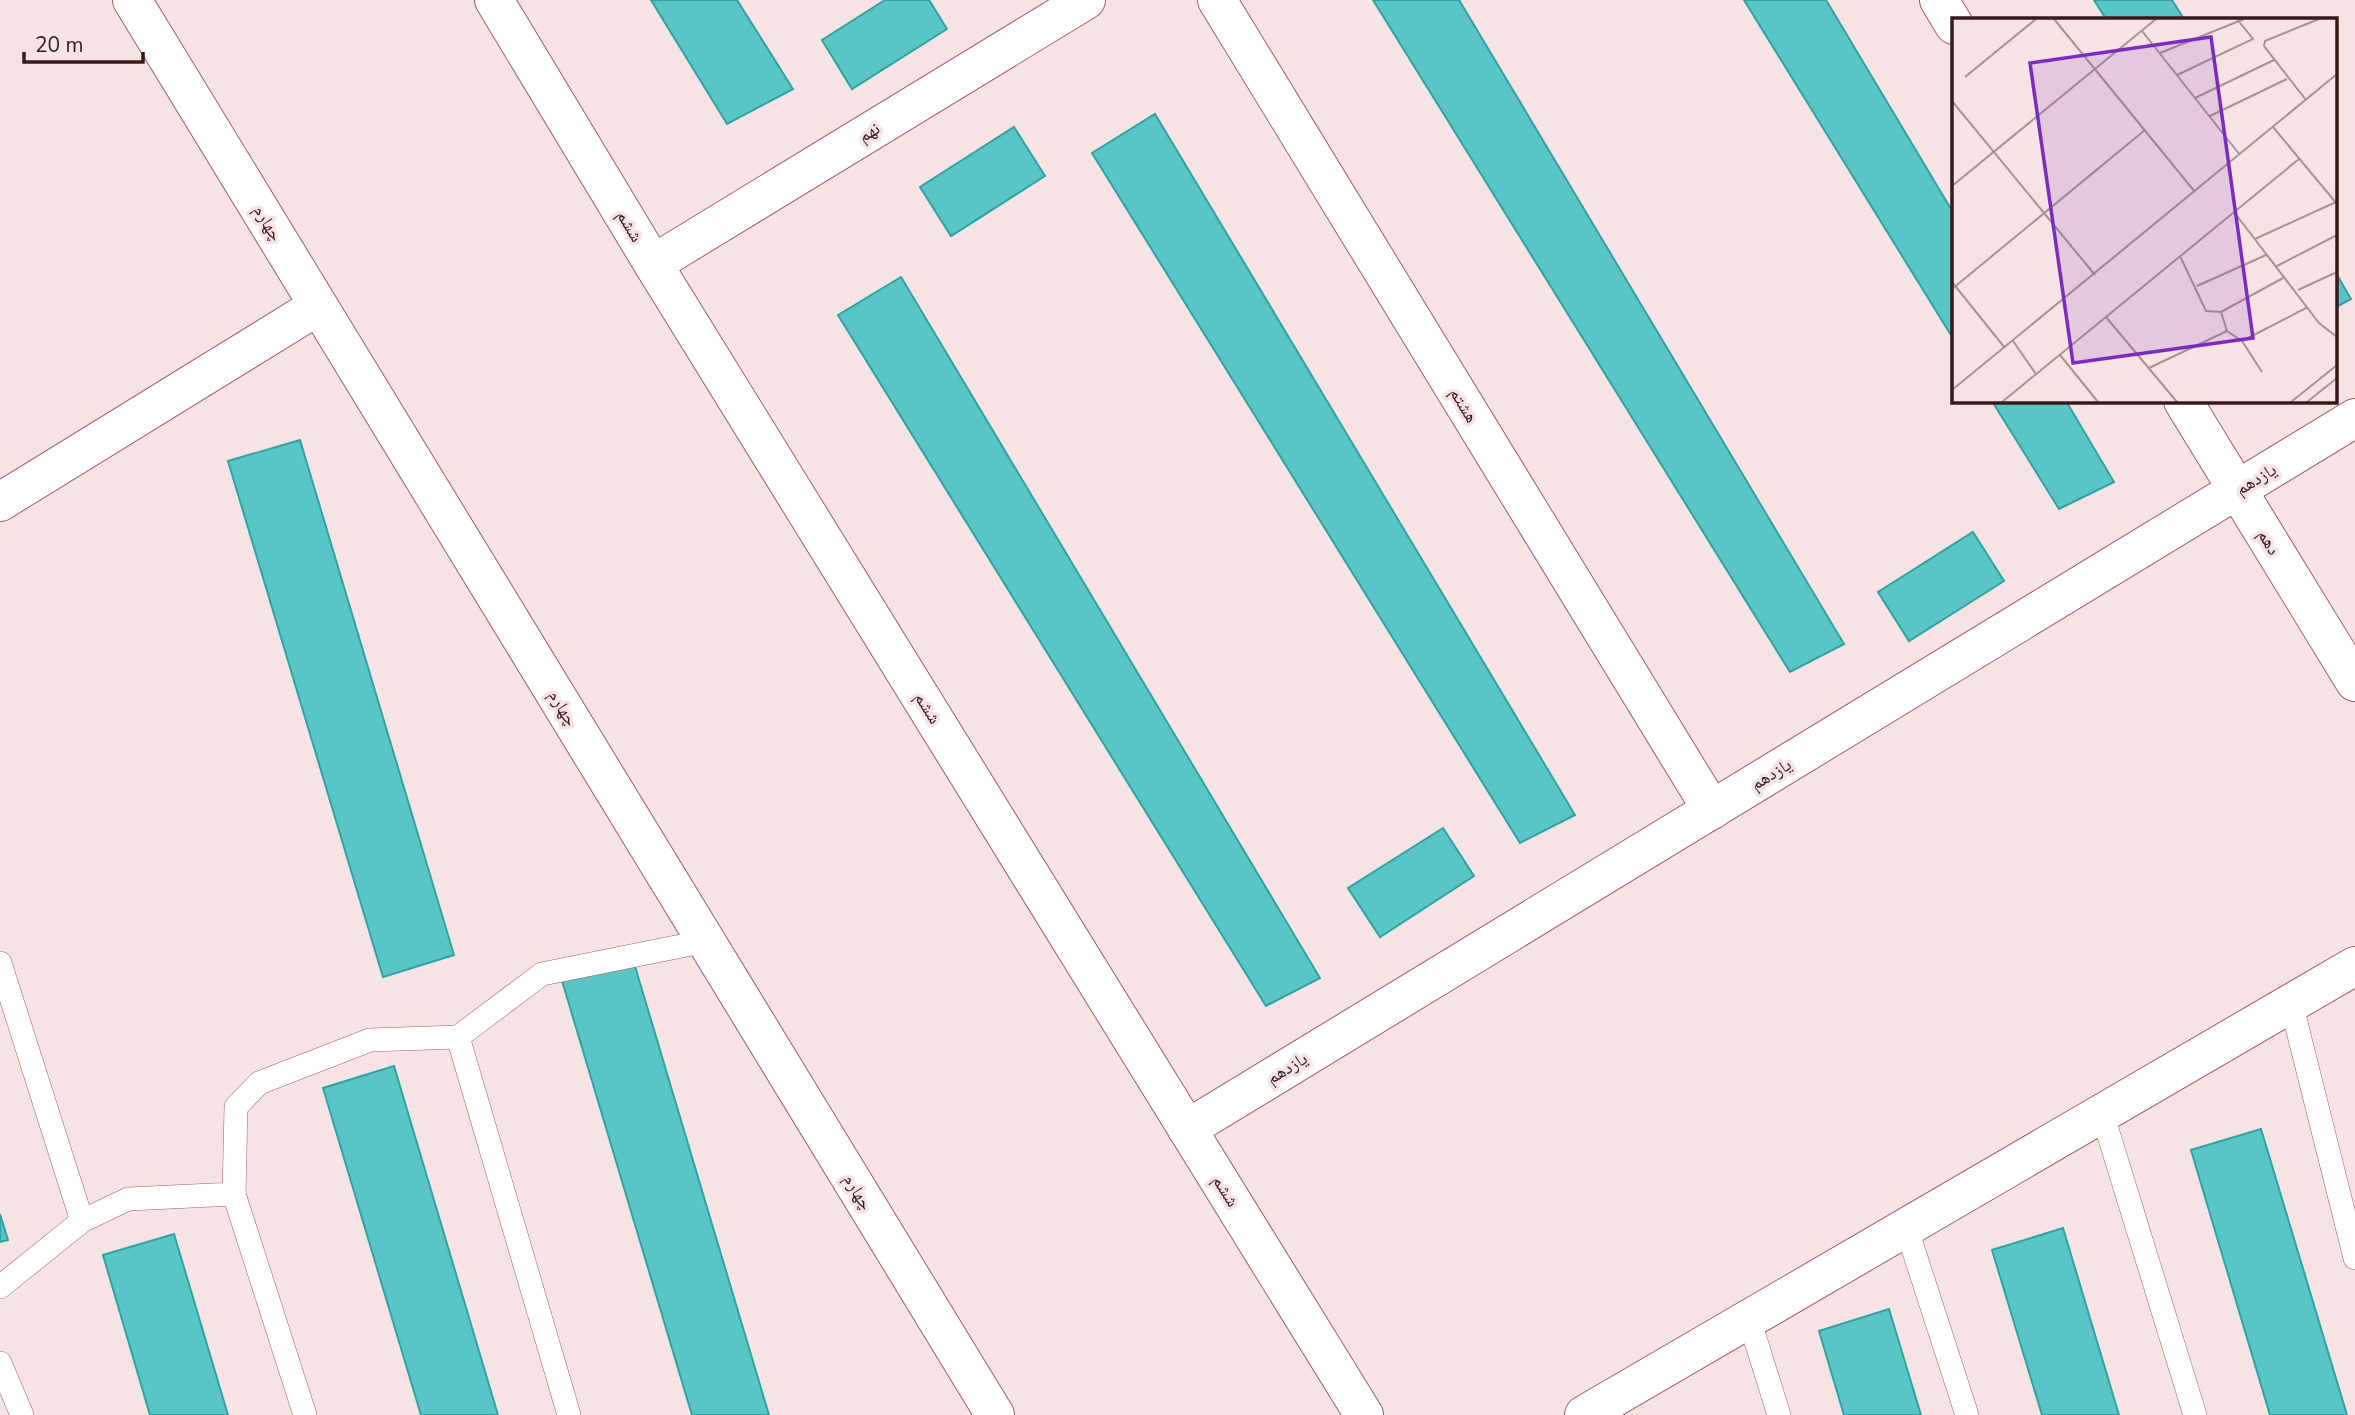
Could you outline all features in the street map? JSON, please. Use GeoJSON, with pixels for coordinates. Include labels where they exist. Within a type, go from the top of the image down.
{"type":"FeatureCollection","features":[{"type":"Feature","properties":{"kind":"street","name":"چهارم"},"geometry":{"type":"LineString","coordinates":[[132,0],[706,941],[983,1411]]}},
{"type":"Feature","properties":{"kind":"street","name":"ششم"},"geometry":{"type":"LineString","coordinates":[[494,0],[653,264],[1364,1415]]}},
{"type":"Feature","properties":{"kind":"street","name":"نهم"},"geometry":{"type":"LineString","coordinates":[[653,264],[1086,0]]}},
{"type":"Feature","properties":{"kind":"street","name":"هشتم"},"geometry":{"type":"LineString","coordinates":[[1217,0],[1712,810]]}},
{"type":"Feature","properties":{"kind":"street"},"geometry":{"type":"LineString","coordinates":[[1939,0],[1952,22]]}},
{"type":"Feature","properties":{"kind":"street"},"geometry":{"type":"LineString","coordinates":[[0,502],[318,306]]}},
{"type":"Feature","properties":{"kind":"street","name":"دهم"},"geometry":{"type":"LineString","coordinates":[[2184,402],[2355,682]]}},
{"type":"Feature","properties":{"kind":"street","name":"یازدهم"},"geometry":{"type":"LineString","coordinates":[[1187,1129],[2355,418]]}},
{"type":"Feature","properties":{"kind":"street"},"geometry":{"type":"LineString","coordinates":[[1584,1415],[2355,966]]}},
{"type":"Feature","properties":{"kind":"lane"},"geometry":{"type":"LineString","coordinates":[[305,1415],[234,1194],[236,1107],[259,1083],[370,1040],[458,1037],[542,974],[706,941]]}},
{"type":"Feature","properties":{"kind":"lane"},"geometry":{"type":"LineString","coordinates":[[0,962],[82,1221]]}},
{"type":"Feature","properties":{"kind":"lane"},"geometry":{"type":"LineString","coordinates":[[2291,1003],[2355,1258]]}},
{"type":"Feature","properties":{"kind":"lane"},"geometry":{"type":"LineString","coordinates":[[458,1037],[569,1415]]}},
{"type":"Feature","properties":{"kind":"lane"},"geometry":{"type":"LineString","coordinates":[[2102,1114],[2195,1415]]}},
{"type":"Feature","properties":{"kind":"lane"},"geometry":{"type":"LineString","coordinates":[[0,1287],[82,1221],[128,1199],[234,1194]]}},
{"type":"Feature","properties":{"kind":"lane"},"geometry":{"type":"LineString","coordinates":[[1906,1227],[1967,1415]]}},
{"type":"Feature","properties":{"kind":"lane"},"geometry":{"type":"LineString","coordinates":[[1749,1319],[1779,1415]]}},
{"type":"Feature","properties":{"kind":"lane"},"geometry":{"type":"LineString","coordinates":[[0,1363],[22,1415]]}},
{"type":"Feature","properties":{"kind":"building"},"geometry":{"type":"Polygon","coordinates":[[[651,0],[737,0],[793,89],[727,124],[651,0]]]}},
{"type":"Feature","properties":{"kind":"building"},"geometry":{"type":"Polygon","coordinates":[[[885,0],[929,0],[947,29],[852,89],[822,40],[885,0]]]}},
{"type":"Feature","properties":{"kind":"building"},"geometry":{"type":"Polygon","coordinates":[[[1373,0],[1459,0],[1844,644],[1790,672],[1373,0]]]}},
{"type":"Feature","properties":{"kind":"building"},"geometry":{"type":"Polygon","coordinates":[[[1744,0],[1826,0],[1952,211],[1952,337],[1744,0]]]}},
{"type":"Feature","properties":{"kind":"building"},"geometry":{"type":"Polygon","coordinates":[[[2094,0],[2172,0],[2183,18],[2105,18],[2094,0]]]}},
{"type":"Feature","properties":{"kind":"building"},"geometry":{"type":"Polygon","coordinates":[[[1155,114],[1575,815],[1520,843],[1092,153],[1155,114]]]}},
{"type":"Feature","properties":{"kind":"building"},"geometry":{"type":"Polygon","coordinates":[[[1014,127],[1045,176],[951,236],[920,187],[1014,127]]]}},
{"type":"Feature","properties":{"kind":"building"},"geometry":{"type":"Polygon","coordinates":[[[2338,276],[2351,299],[2338,306],[2338,276]]]}},
{"type":"Feature","properties":{"kind":"building"},"geometry":{"type":"Polygon","coordinates":[[[901,277],[1320,978],[1266,1006],[838,315],[901,277]]]}},
{"type":"Feature","properties":{"kind":"building"},"geometry":{"type":"Polygon","coordinates":[[[1993,402],[2067,402],[2114,482],[2059,509],[1993,402]]]}},
{"type":"Feature","properties":{"kind":"building"},"geometry":{"type":"Polygon","coordinates":[[[300,440],[454,955],[383,977],[228,461],[300,440]]]}},
{"type":"Feature","properties":{"kind":"building"},"geometry":{"type":"Polygon","coordinates":[[[1973,532],[2004,581],[1909,641],[1878,592],[1973,532]]]}},
{"type":"Feature","properties":{"kind":"building"},"geometry":{"type":"Polygon","coordinates":[[[1443,828],[1474,876],[1380,937],[1348,888],[1443,828]]]}},
{"type":"Feature","properties":{"kind":"building"},"geometry":{"type":"Polygon","coordinates":[[[631,953],[769,1415],[692,1415],[560,974],[631,953]]]}},
{"type":"Feature","properties":{"kind":"building"},"geometry":{"type":"Polygon","coordinates":[[[394,1066],[498,1415],[421,1415],[323,1088],[394,1066]]]}},
{"type":"Feature","properties":{"kind":"building"},"geometry":{"type":"Polygon","coordinates":[[[2261,1129],[2347,1415],[2270,1415],[2191,1150],[2261,1129]]]}},
{"type":"Feature","properties":{"kind":"building"},"geometry":{"type":"Polygon","coordinates":[[[0,1214],[8,1240],[0,1242],[0,1214]]]}},
{"type":"Feature","properties":{"kind":"building"},"geometry":{"type":"Polygon","coordinates":[[[2063,1228],[2119,1415],[2042,1415],[1992,1250],[2063,1228]]]}},
{"type":"Feature","properties":{"kind":"building"},"geometry":{"type":"Polygon","coordinates":[[[174,1234],[228,1415],[150,1415],[103,1255],[174,1234]]]}},
{"type":"Feature","properties":{"kind":"building"},"geometry":{"type":"Polygon","coordinates":[[[1889,1309],[1921,1415],[1844,1415],[1819,1331],[1889,1309]]]}}]}
